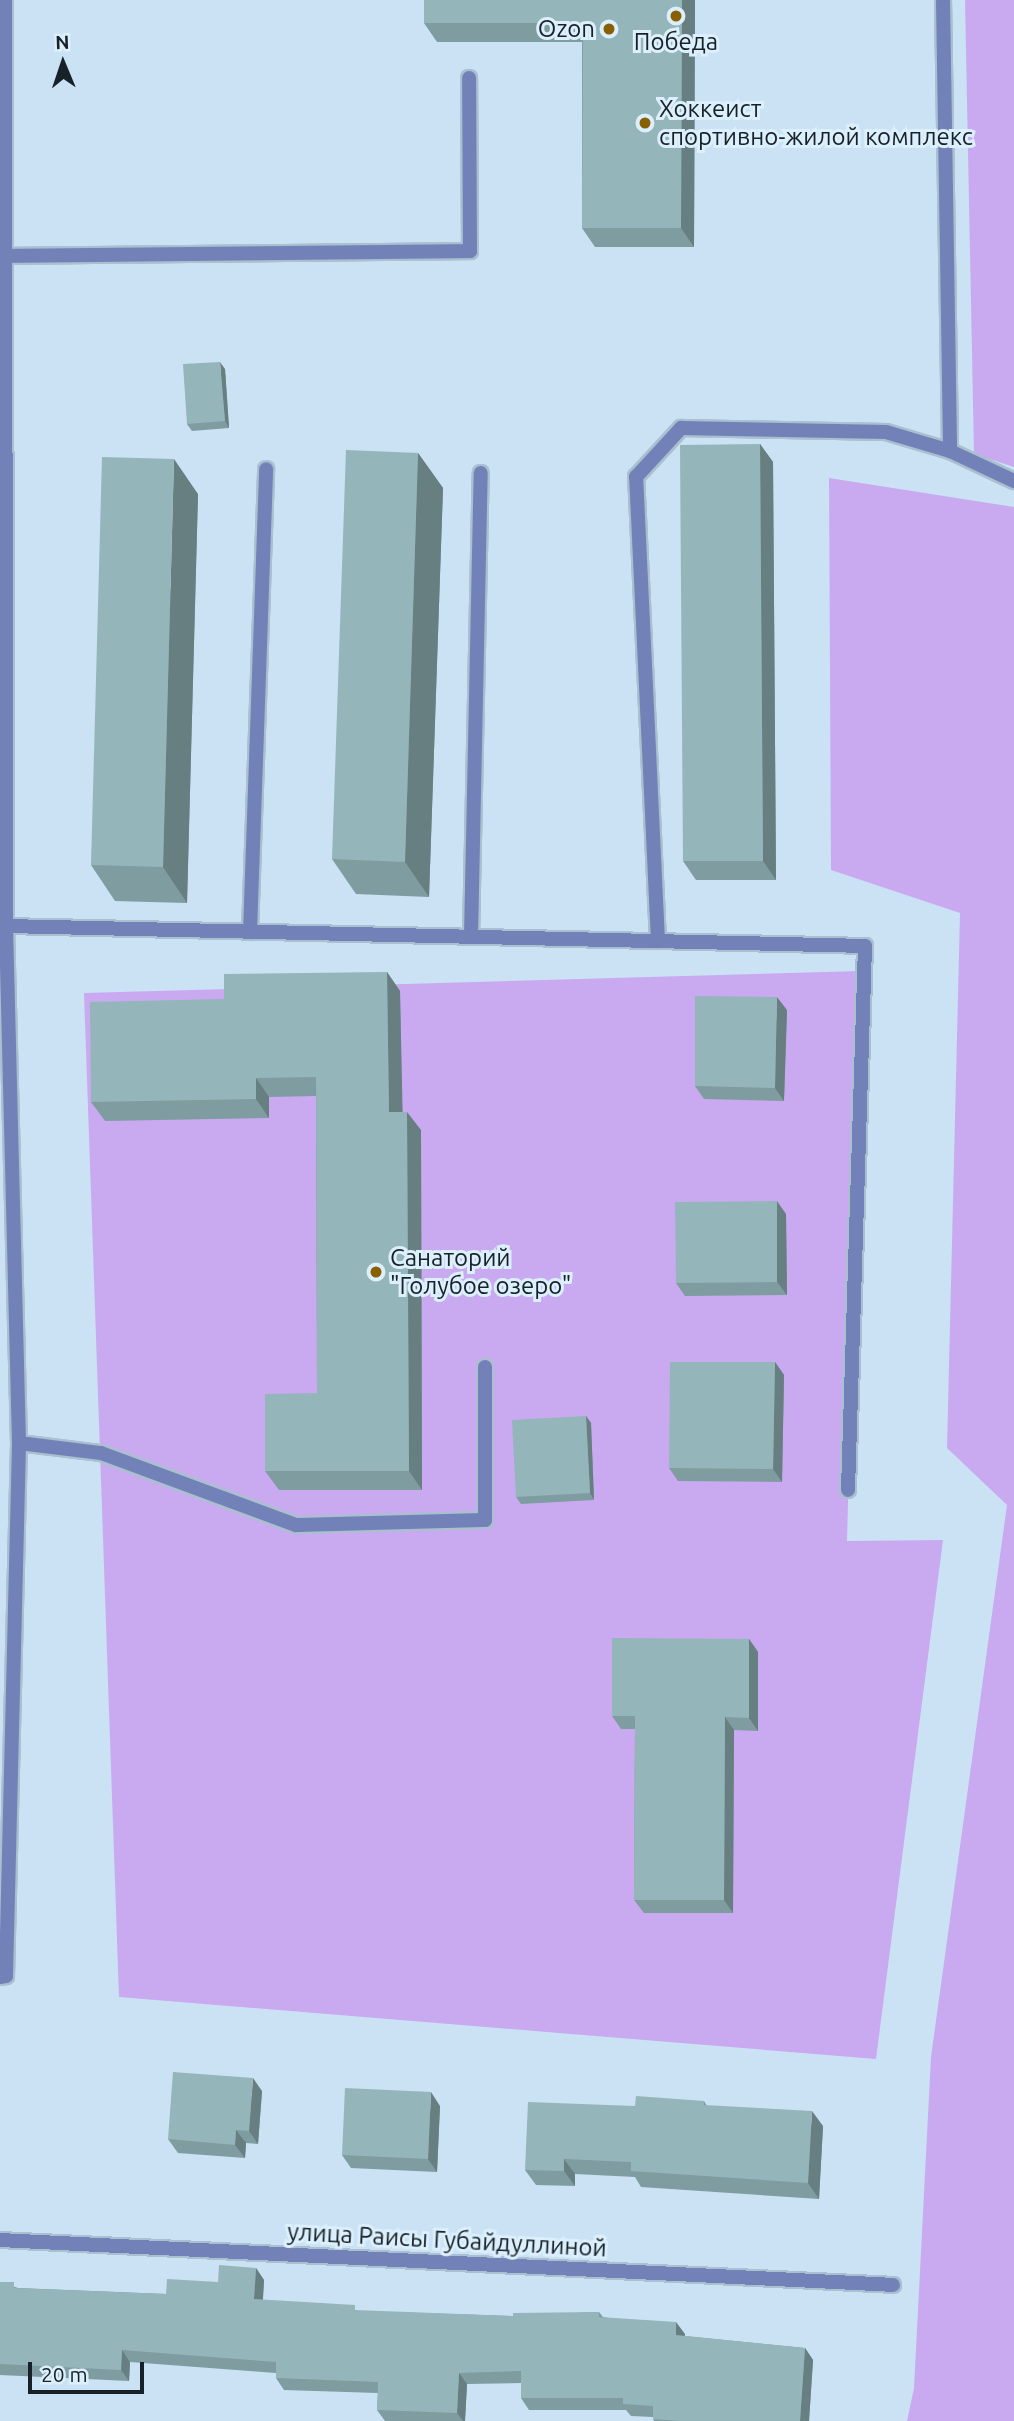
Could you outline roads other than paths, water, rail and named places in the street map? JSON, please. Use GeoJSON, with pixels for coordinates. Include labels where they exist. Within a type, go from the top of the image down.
{"type":"FeatureCollection","features":[{"type":"Feature","properties":{"kind":"street"},"geometry":{"type":"LineString","coordinates":[[0,1977],[6,1976],[19,1443],[6,926],[3,256],[5,0]]}},
{"type":"Feature","properties":{"kind":"street"},"geometry":{"type":"LineString","coordinates":[[943,0],[950,451]]}},
{"type":"Feature","properties":{"kind":"street"},"geometry":{"type":"LineString","coordinates":[[3,256],[470,251],[469,78]]}},
{"type":"Feature","properties":{"kind":"street"},"geometry":{"type":"LineString","coordinates":[[658,941],[636,477],[681,428],[886,432],[950,451],[1014,481]]}},
{"type":"Feature","properties":{"kind":"street"},"geometry":{"type":"LineString","coordinates":[[250,932],[265,469]]}},
{"type":"Feature","properties":{"kind":"street"},"geometry":{"type":"LineString","coordinates":[[471,936],[481,473]]}},
{"type":"Feature","properties":{"kind":"street"},"geometry":{"type":"LineString","coordinates":[[6,926],[865,946],[848,1490]]}},
{"type":"Feature","properties":{"kind":"street"},"geometry":{"type":"LineString","coordinates":[[19,1443],[101,1453],[296,1525],[485,1520],[485,1367]]}},
{"type":"Feature","properties":{"kind":"street","name":"улица Раисы Губайдуллиной"},"geometry":{"type":"LineString","coordinates":[[0,2240],[892,2285]]}},
{"type":"Feature","properties":{"kind":"place","name":"Победа"},"geometry":{"type":"Point","coordinates":[676,16]}},
{"type":"Feature","properties":{"kind":"place","name":"Ozon"},"geometry":{"type":"Point","coordinates":[609,29]}},
{"type":"Feature","properties":{"kind":"place","name":"Хоккеист спортивно-жилой комплекс"},"geometry":{"type":"Point","coordinates":[645,123]}},
{"type":"Feature","properties":{"kind":"place","name":"Санаторий \"Голубое озеро\""},"geometry":{"type":"Point","coordinates":[376,1272]}}]}
